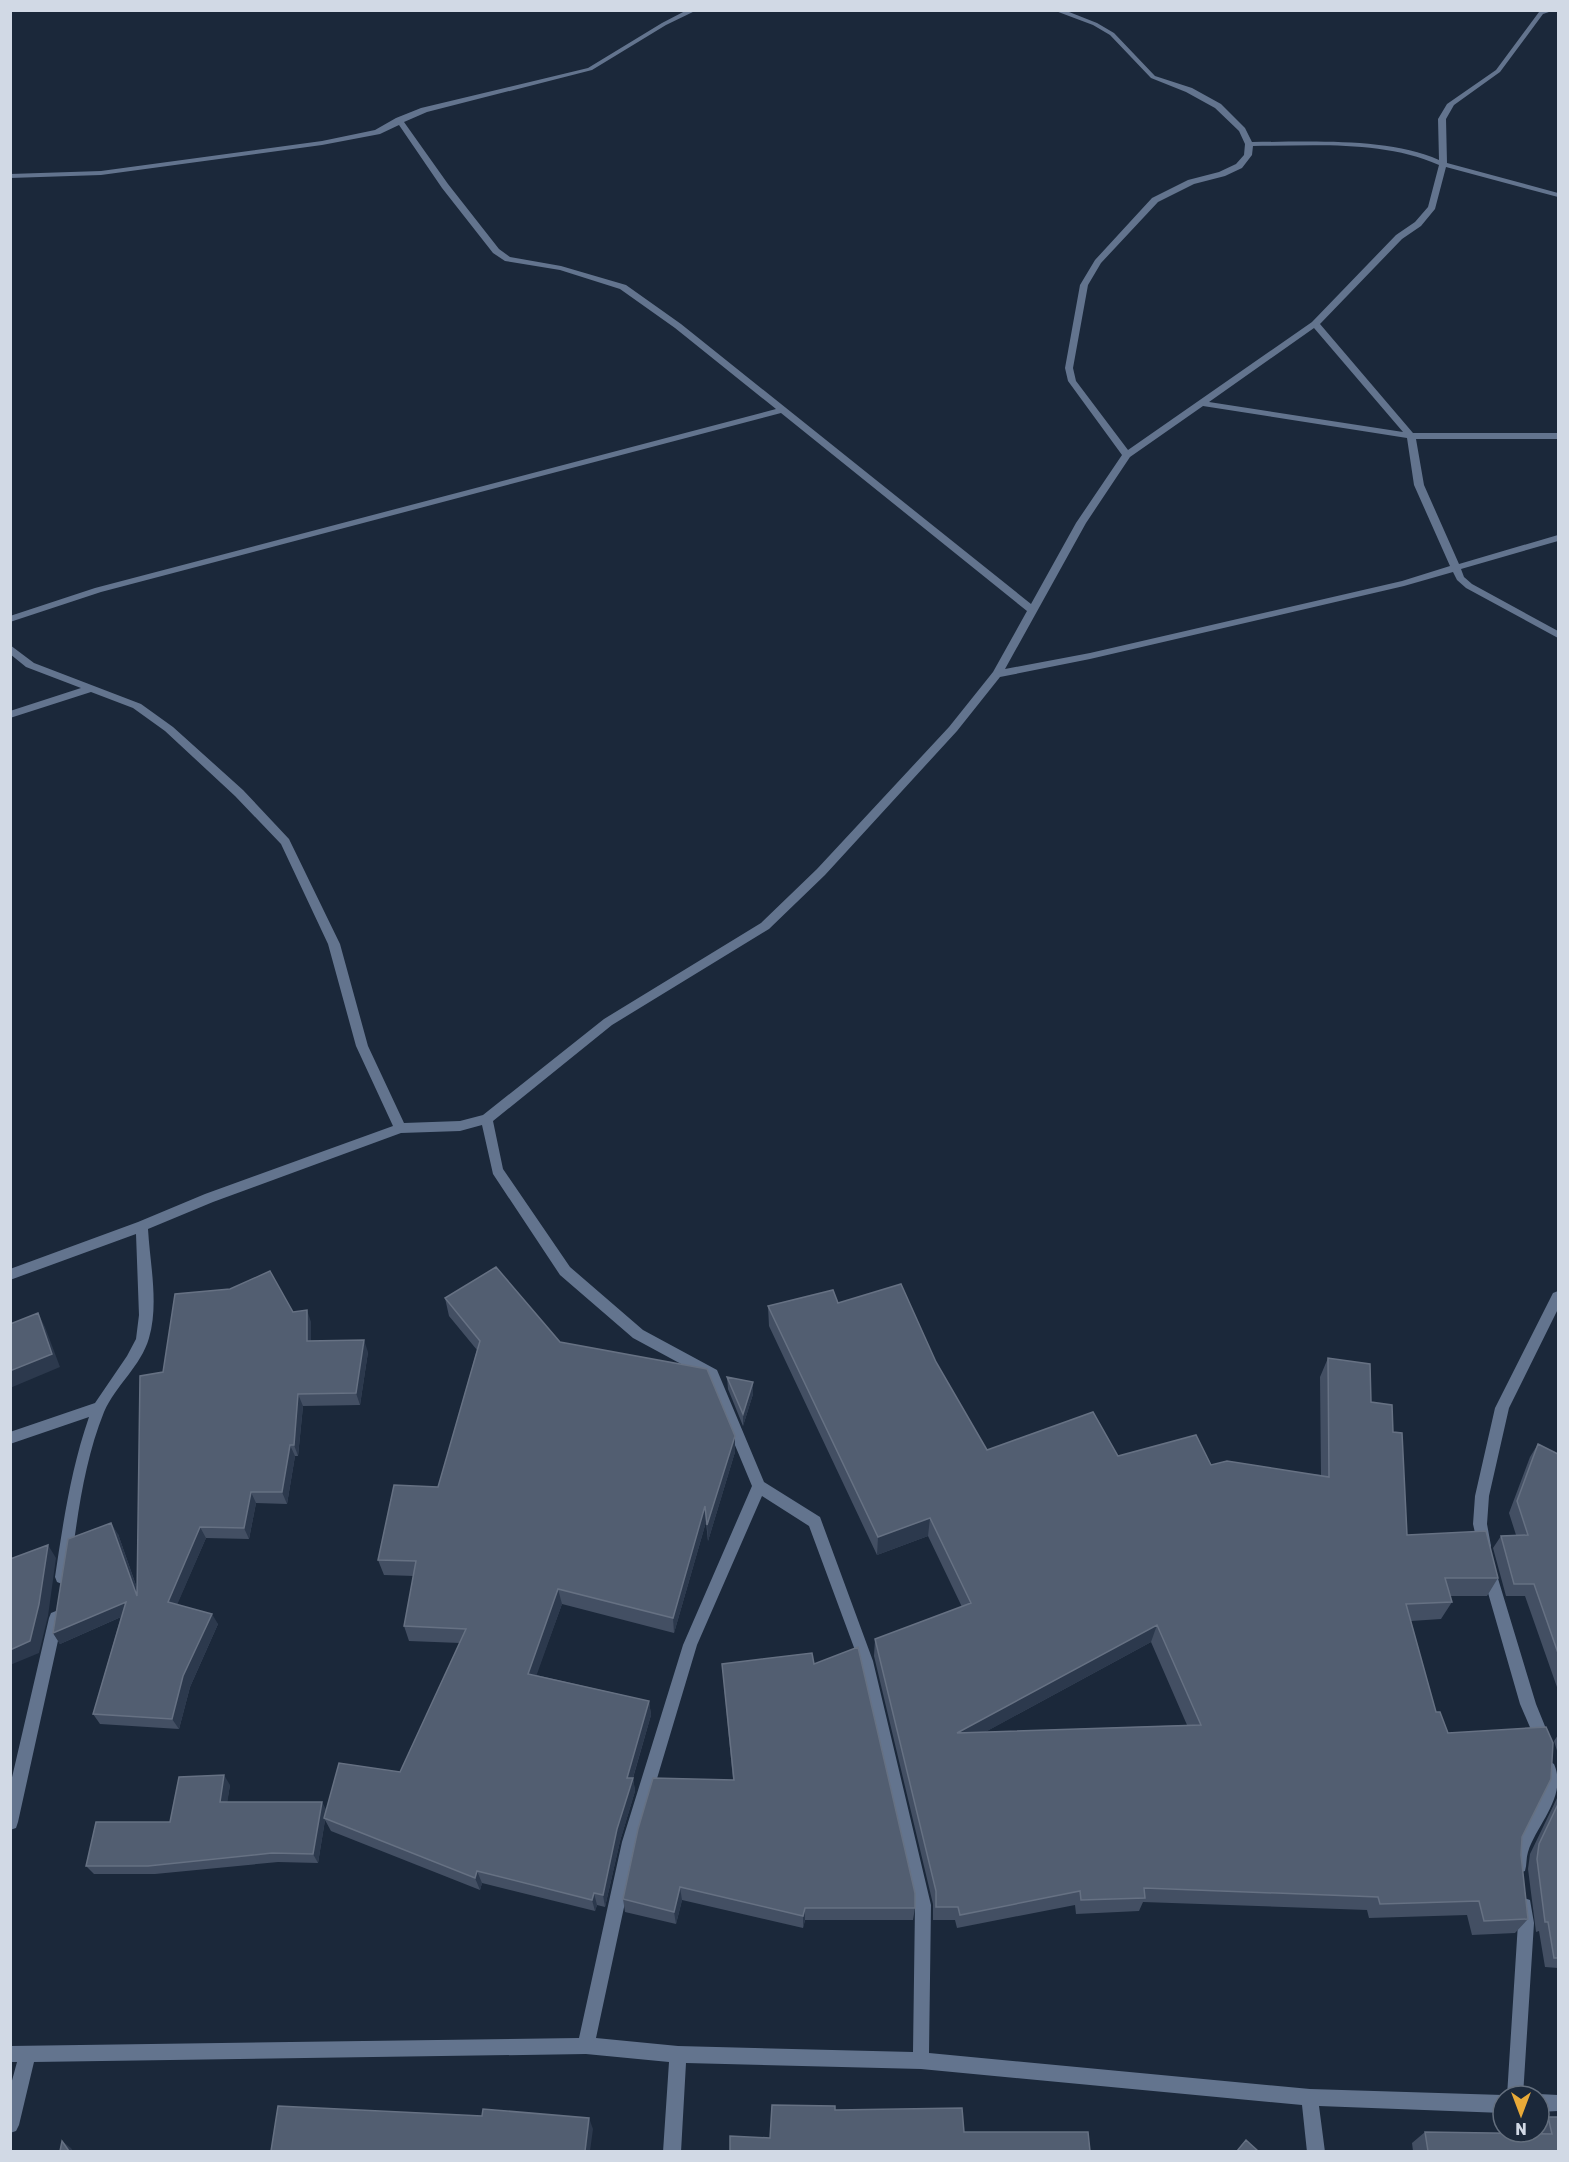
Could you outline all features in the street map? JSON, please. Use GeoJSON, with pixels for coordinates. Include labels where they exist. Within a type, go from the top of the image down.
{"type":"FeatureCollection","features":[{"type":"Feature","properties":{"kind":"street"},"geometry":{"type":"LineString","coordinates":[[1056,10],[1095,24],[1112,34],[1154,77],[1189,90],[1218,106],[1242,130],[1249,144],[1248,155],[1239,166],[1222,174],[1191,182],[1155,200],[1098,262],[1084,285],[1069,368],[1079,390],[1127,455]]}},
{"type":"Feature","properties":{"kind":"street"},"geometry":{"type":"LineString","coordinates":[[10,1275],[142,1226],[209,1198],[400,1128],[460,1126],[488,1119],[608,1022],[765,926],[821,872],[953,729],[997,674],[1081,523],[1127,455],[1315,324],[1432,207],[1443,164],[1442,119],[1451,104],[1498,71],[1541,14],[1552,10]]}},
{"type":"Feature","properties":{"kind":"street"},"geometry":{"type":"LineString","coordinates":[[10,176],[101,173],[322,143],[377,132],[424,110],[590,69],[664,24],[693,11]]}},
{"type":"Feature","properties":{"kind":"street"},"geometry":{"type":"LineString","coordinates":[[399,120],[445,186],[496,251],[508,259],[561,268],[623,287],[678,326],[1032,610]]}},
{"type":"Feature","properties":{"kind":"street"},"geometry":{"type":"LineString","coordinates":[[1249,144],[1344,146],[1425,156],[1443,164],[1558,195]]}},
{"type":"Feature","properties":{"kind":"street"},"geometry":{"type":"LineString","coordinates":[[1315,324],[1411,436],[1419,485],[1454,567],[1470,586],[1558,636]]}},
{"type":"Feature","properties":{"kind":"street"},"geometry":{"type":"LineString","coordinates":[[1202,402],[1411,436],[1558,436]]}},
{"type":"Feature","properties":{"kind":"street"},"geometry":{"type":"LineString","coordinates":[[10,620],[98,590],[784,410]]}},
{"type":"Feature","properties":{"kind":"street"},"geometry":{"type":"LineString","coordinates":[[997,674],[1090,656],[1404,582],[1558,538]]}},
{"type":"Feature","properties":{"kind":"street"},"geometry":{"type":"LineString","coordinates":[[10,648],[30,665],[46,674],[93,688],[137,706],[169,729],[239,793],[285,842],[334,944],[362,1046],[400,1128]]}},
{"type":"Feature","properties":{"kind":"street"},"geometry":{"type":"LineString","coordinates":[[10,715],[93,688]]}},
{"type":"Feature","properties":{"kind":"street"},"geometry":{"type":"LineString","coordinates":[[488,1119],[497,1170],[565,1271],[638,1334],[712,1374],[759,1486],[815,1522],[866,1661],[923,1905],[921,2061]]}},
{"type":"Feature","properties":{"kind":"street"},"geometry":{"type":"LineString","coordinates":[[10,1822],[59,1599],[71,1513],[87,1445],[99,1408],[136,1354],[145,1329],[142,1226]]}},
{"type":"Feature","properties":{"kind":"street"},"geometry":{"type":"LineString","coordinates":[[1516,2084],[1527,1923],[1521,1886],[1520,1852],[1548,1796],[1550,1758],[1528,1704],[1486,1559],[1480,1524],[1482,1496],[1502,1408],[1558,1298]]}},
{"type":"Feature","properties":{"kind":"street"},"geometry":{"type":"LineString","coordinates":[[10,1438],[99,1408]]}},
{"type":"Feature","properties":{"kind":"street"},"geometry":{"type":"LineString","coordinates":[[586,2046],[630,1842],[690,1645],[759,1486]]}},
{"type":"Feature","properties":{"kind":"street"},"geometry":{"type":"LineString","coordinates":[[10,2125],[19,2055],[586,2046],[678,2054],[921,2061],[1310,2097],[1491,2104]]}},
{"type":"Feature","properties":{"kind":"street"},"geometry":{"type":"LineString","coordinates":[[672,2151],[678,2054]]}},
{"type":"Feature","properties":{"kind":"street"},"geometry":{"type":"LineString","coordinates":[[1310,2097],[1316,2151]]}},
{"type":"Feature","properties":{"kind":"building"},"geometry":{"type":"Polygon","coordinates":[[[496,1267],[560,1342],[707,1369],[735,1436],[707,1525],[705,1506],[673,1618],[558,1589],[528,1674],[649,1701],[627,1778],[633,1778],[617,1829],[603,1895],[594,1893],[592,1900],[477,1871],[475,1878],[324,1818],[339,1763],[400,1772],[466,1629],[404,1626],[416,1561],[378,1560],[394,1485],[438,1487],[480,1341],[445,1298],[496,1267]]]}},
{"type":"Feature","properties":{"kind":"building"},"geometry":{"type":"Polygon","coordinates":[[[270,1271],[293,1312],[307,1310],[307,1341],[364,1340],[356,1393],[298,1394],[294,1445],[290,1445],[282,1492],[251,1492],[244,1528],[200,1527],[168,1602],[212,1614],[183,1676],[172,1719],[93,1714],[126,1602],[53,1633],[68,1539],[111,1523],[137,1596],[140,1376],[163,1372],[175,1294],[230,1289],[270,1271]]]}},
{"type":"Feature","properties":{"kind":"building"},"geometry":{"type":"Polygon","coordinates":[[[901,1284],[936,1362],[987,1450],[1093,1412],[1118,1456],[1196,1435],[1211,1465],[1227,1461],[1329,1477],[1328,1358],[1370,1364],[1371,1402],[1392,1405],[1393,1432],[1402,1433],[1407,1535],[1486,1531],[1498,1578],[1445,1578],[1452,1602],[1406,1604],[1436,1712],[1440,1712],[1448,1733],[1546,1727],[1553,1743],[1551,1779],[1522,1837],[1521,1855],[1528,1919],[1484,1921],[1479,1901],[1380,1904],[1378,1897],[1144,1888],[1145,1898],[1081,1900],[1080,1891],[960,1915],[958,1907],[936,1907],[936,1891],[875,1639],[971,1603],[930,1518],[878,1537],[768,1306],[833,1290],[838,1303],[901,1284]],[[1157,1625],[957,1733],[1201,1725],[1157,1625]]]}},
{"type":"Feature","properties":{"kind":"building"},"geometry":{"type":"Polygon","coordinates":[[[38,1313],[52,1354],[10,1371],[10,1324],[38,1313]]]}},
{"type":"Feature","properties":{"kind":"building"},"geometry":{"type":"Polygon","coordinates":[[[727,1377],[753,1382],[743,1414],[727,1377]]]}},
{"type":"Feature","properties":{"kind":"building"},"geometry":{"type":"Polygon","coordinates":[[[1538,1444],[1558,1454],[1558,1653],[1534,1584],[1514,1584],[1501,1536],[1528,1535],[1517,1501],[1538,1444]]]}},
{"type":"Feature","properties":{"kind":"building"},"geometry":{"type":"Polygon","coordinates":[[[48,1545],[39,1604],[30,1641],[10,1650],[10,1559],[48,1545]]]}},
{"type":"Feature","properties":{"kind":"building"},"geometry":{"type":"Polygon","coordinates":[[[858,1647],[915,1893],[915,1908],[805,1908],[803,1916],[680,1887],[674,1912],[623,1899],[638,1829],[653,1778],[734,1780],[722,1664],[812,1653],[814,1664],[858,1647]]]}},
{"type":"Feature","properties":{"kind":"building"},"geometry":{"type":"Polygon","coordinates":[[[224,1775],[220,1802],[322,1802],[313,1854],[272,1853],[148,1866],[86,1866],[96,1822],[170,1822],[179,1777],[224,1775]]]}},
{"type":"Feature","properties":{"kind":"building"},"geometry":{"type":"Polygon","coordinates":[[[1558,1804],[1558,1958],[1554,1958],[1548,1922],[1545,1922],[1537,1859],[1539,1844],[1558,1804]]]}},
{"type":"Feature","properties":{"kind":"building"},"geometry":{"type":"Polygon","coordinates":[[[772,2105],[835,2106],[835,2110],[962,2108],[964,2132],[1088,2132],[1090,2151],[730,2151],[730,2136],[770,2138],[772,2105]]]}},
{"type":"Feature","properties":{"kind":"building"},"geometry":{"type":"Polygon","coordinates":[[[278,2106],[482,2116],[483,2109],[589,2118],[585,2151],[271,2151],[278,2106]]]}},
{"type":"Feature","properties":{"kind":"building"},"geometry":{"type":"Polygon","coordinates":[[[1551,2117],[1558,2117],[1558,2151],[1428,2151],[1425,2132],[1491,2133],[1491,2144],[1551,2144],[1551,2117]]]}},
{"type":"Feature","properties":{"kind":"building"},"geometry":{"type":"Polygon","coordinates":[[[1246,2140],[1258,2151],[1237,2151],[1246,2140]]]}},
{"type":"Feature","properties":{"kind":"building"},"geometry":{"type":"Polygon","coordinates":[[[62,2141],[69,2151],[60,2151],[62,2141]]]}}]}
